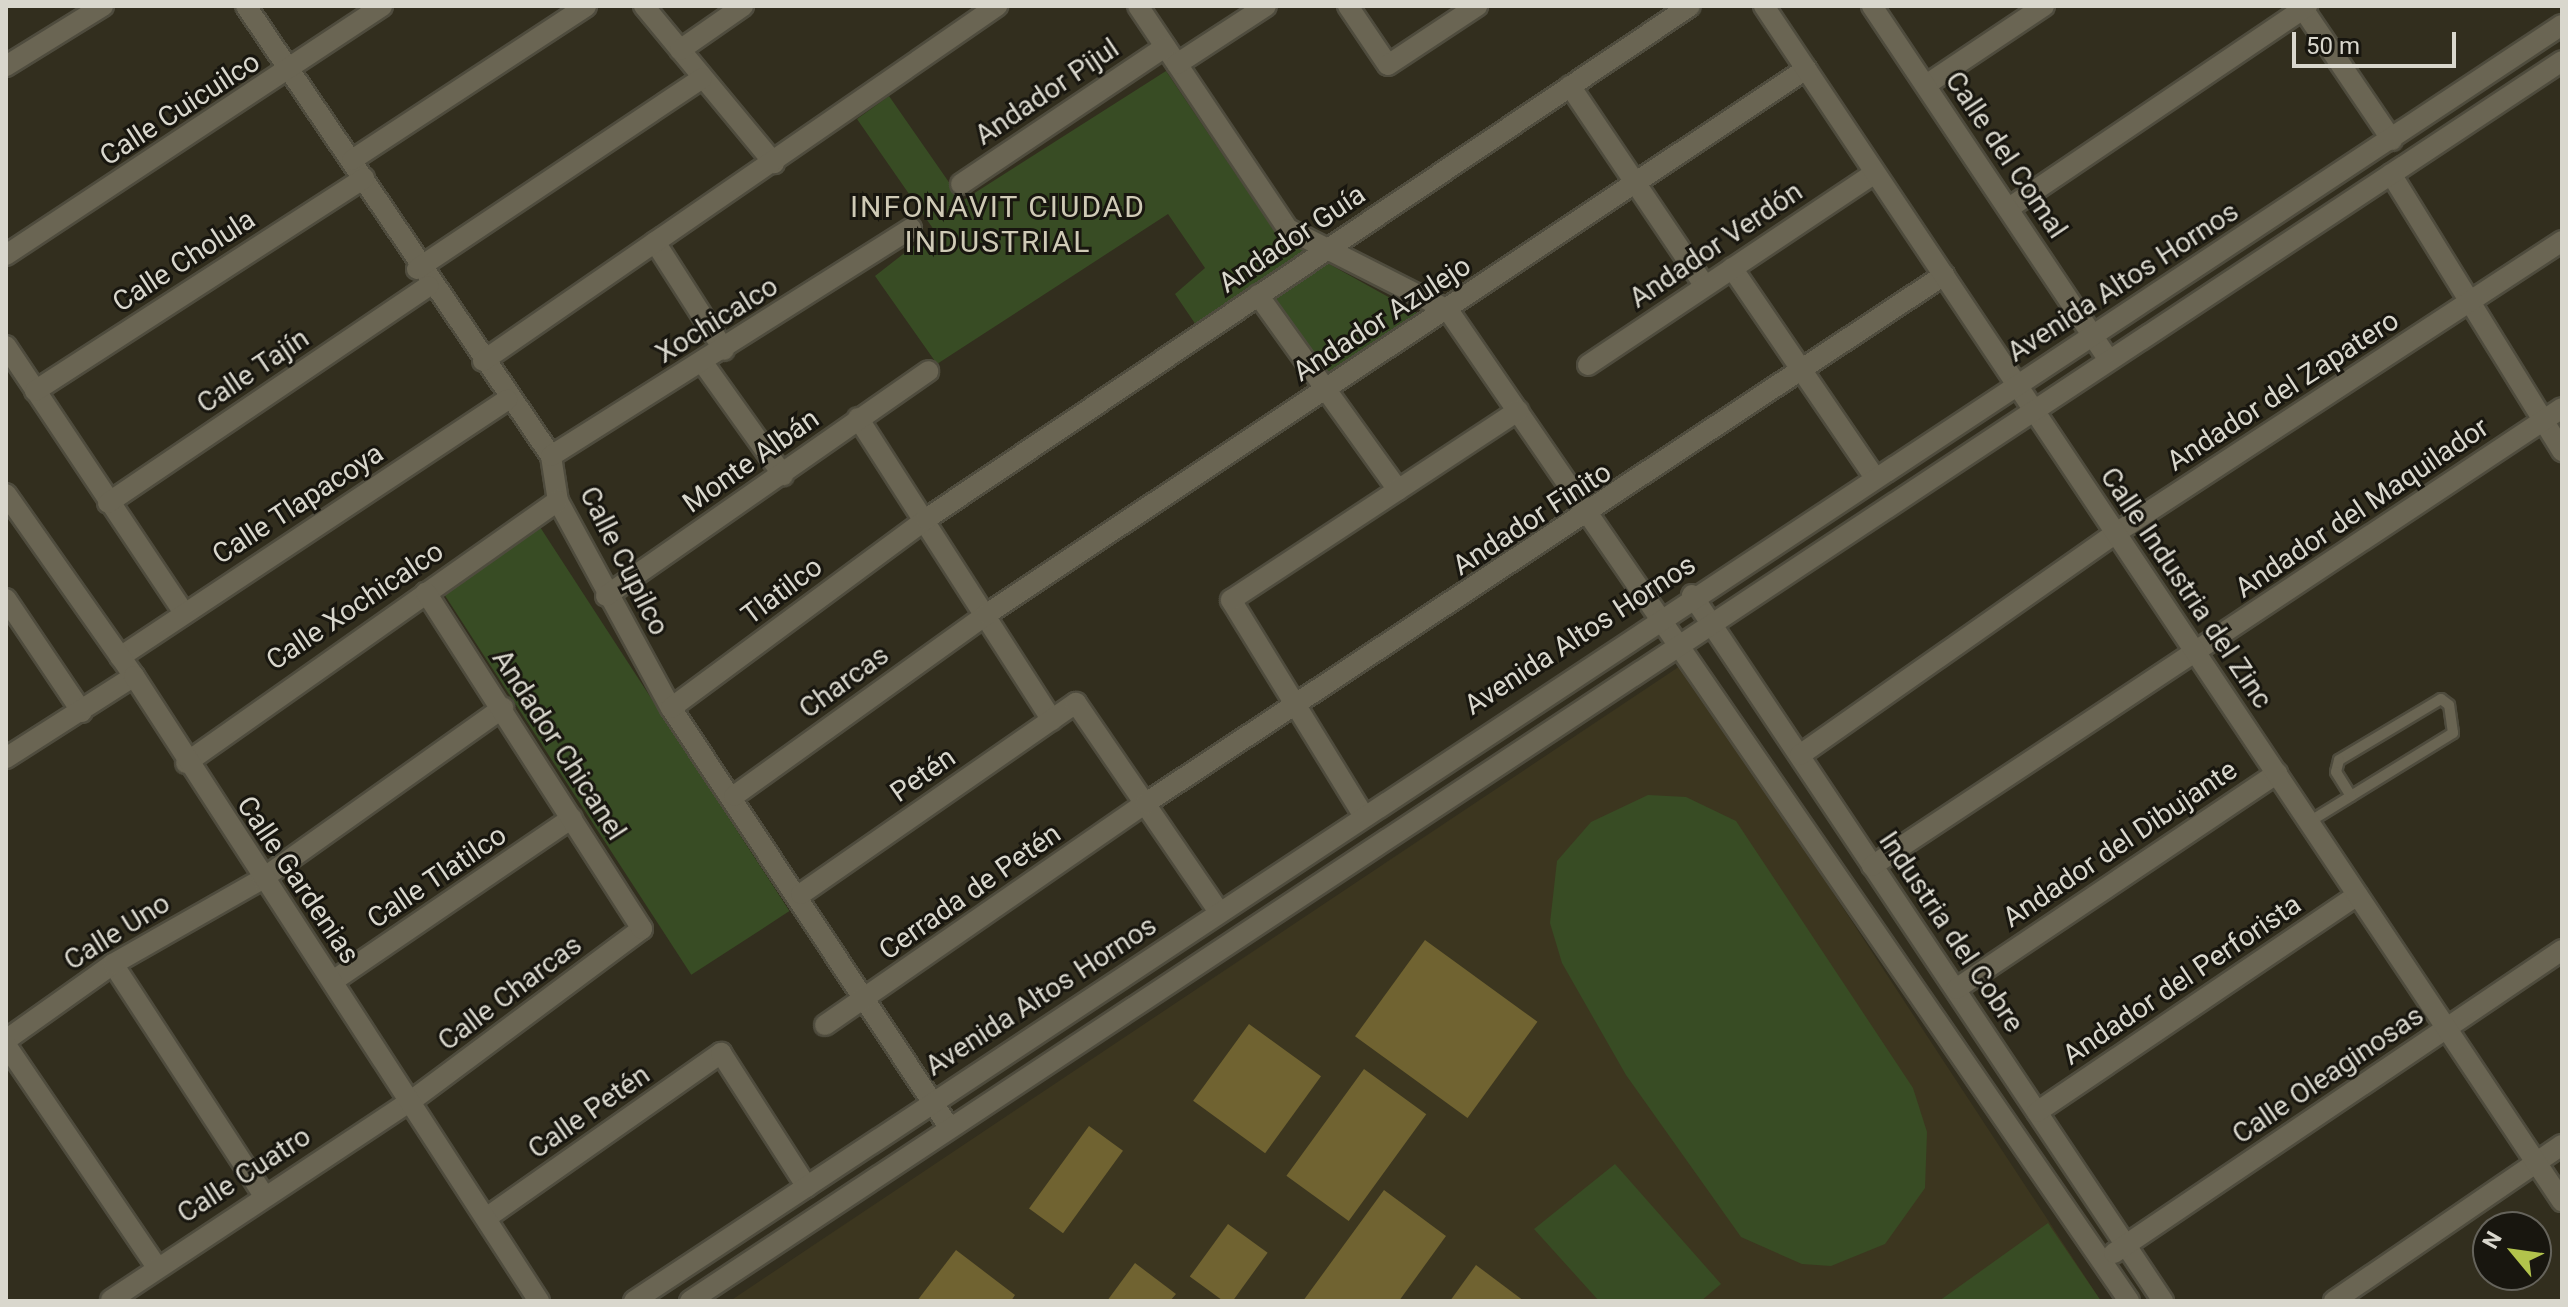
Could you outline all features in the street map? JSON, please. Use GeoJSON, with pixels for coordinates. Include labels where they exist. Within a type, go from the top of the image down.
{"type":"FeatureCollection","features":[{"type":"Feature","properties":{"kind":"street"},"geometry":{"type":"LineString","coordinates":[[6,66],[103,6]]}},
{"type":"Feature","properties":{"kind":"street","name":"Calle Cupilco"},"geometry":{"type":"LineString","coordinates":[[246,6],[288,73],[364,178],[423,278],[507,400],[551,456],[558,501],[606,596],[671,708],[801,894],[949,1127]]}},
{"type":"Feature","properties":{"kind":"street","name":"Calle Cuicuilco"},"geometry":{"type":"LineString","coordinates":[[6,255],[288,73],[382,6]]}},
{"type":"Feature","properties":{"kind":"street"},"geometry":{"type":"LineString","coordinates":[[352,160],[586,6]]}},
{"type":"Feature","properties":{"kind":"street"},"geometry":{"type":"LineString","coordinates":[[644,6],[774,163]]}},
{"type":"Feature","properties":{"kind":"street"},"geometry":{"type":"LineString","coordinates":[[680,50],[743,6]]}},
{"type":"Feature","properties":{"kind":"street"},"geometry":{"type":"LineString","coordinates":[[483,361],[774,163],[997,6]]}},
{"type":"Feature","properties":{"kind":"street"},"geometry":{"type":"LineString","coordinates":[[1138,6],[1288,229],[1448,310]]}},
{"type":"Feature","properties":{"kind":"street","name":"Andador Pijul"},"geometry":{"type":"LineString","coordinates":[[961,184],[1171,56],[1266,6]]}},
{"type":"Feature","properties":{"kind":"street"},"geometry":{"type":"LineString","coordinates":[[1348,6],[1388,65],[1477,6]]}},
{"type":"Feature","properties":{"kind":"street","name":"Andador Guía"},"geometry":{"type":"LineString","coordinates":[[926,519],[1690,6]]}},
{"type":"Feature","properties":{"kind":"street","name":"Calle Industria del Zinc"},"geometry":{"type":"LineString","coordinates":[[1764,6],[2562,1201]]}},
{"type":"Feature","properties":{"kind":"street","name":"Calle del Comal"},"geometry":{"type":"LineString","coordinates":[[1872,6],[2108,359]]}},
{"type":"Feature","properties":{"kind":"street"},"geometry":{"type":"LineString","coordinates":[[1926,85],[2044,6]]}},
{"type":"Feature","properties":{"kind":"street"},"geometry":{"type":"LineString","coordinates":[[2009,208],[2304,7],[2392,140]]}},
{"type":"Feature","properties":{"kind":"street","name":"Avenida Altos Hornos"},"geometry":{"type":"LineString","coordinates":[[634,1301],[1658,617],[1873,475],[2018,385],[2562,25]]}},
{"type":"Feature","properties":{"kind":"street","name":"Avenida Altos Hornos"},"geometry":{"type":"LineString","coordinates":[[690,1301],[2032,408],[2562,61]]}},
{"type":"Feature","properties":{"kind":"street","name":"Andador Azulejo"},"geometry":{"type":"LineString","coordinates":[[987,614],[1806,69]]}},
{"type":"Feature","properties":{"kind":"street","name":"Calle Tajín"},"geometry":{"type":"LineString","coordinates":[[108,503],[702,78]]}},
{"type":"Feature","properties":{"kind":"street"},"geometry":{"type":"LineString","coordinates":[[1570,86],[1705,286]]}},
{"type":"Feature","properties":{"kind":"street","name":"Andador Verdón"},"geometry":{"type":"LineString","coordinates":[[1588,365],[1875,173]]}},
{"type":"Feature","properties":{"kind":"street"},"geometry":{"type":"LineString","coordinates":[[2391,174],[2562,451]]}},
{"type":"Feature","properties":{"kind":"street","name":"Calle Cholula"},"geometry":{"type":"LineString","coordinates":[[35,391],[364,178]]}},
{"type":"Feature","properties":{"kind":"street","name":"Xochicalco"},"geometry":{"type":"LineString","coordinates":[[551,456],[724,350],[911,228]]}},
{"type":"Feature","properties":{"kind":"street","name":"Andador del Zapatero"},"geometry":{"type":"LineString","coordinates":[[1800,755],[2116,533],[2562,241]]}},
{"type":"Feature","properties":{"kind":"street"},"geometry":{"type":"LineString","coordinates":[[655,242],[724,350]]}},
{"type":"Feature","properties":{"kind":"street"},"geometry":{"type":"LineString","coordinates":[[1732,268],[1873,475]]}},
{"type":"Feature","properties":{"kind":"street","name":"Andador Finito"},"geometry":{"type":"LineString","coordinates":[[1146,803],[1589,516],[1944,275]]}},
{"type":"Feature","properties":{"kind":"street"},"geometry":{"type":"LineString","coordinates":[[1258,295],[1398,490]]}},
{"type":"Feature","properties":{"kind":"street","name":"Industria del Cobre"},"geometry":{"type":"LineString","coordinates":[[1448,310],[2129,1301]]}},
{"type":"Feature","properties":{"kind":"street"},"geometry":{"type":"LineString","coordinates":[[6,346],[184,613]]}},
{"type":"Feature","properties":{"kind":"street"},"geometry":{"type":"LineString","coordinates":[[703,363],[783,475]]}},
{"type":"Feature","properties":{"kind":"street","name":"Monte Albán"},"geometry":{"type":"LineString","coordinates":[[606,596],[928,371]]}},
{"type":"Feature","properties":{"kind":"street","name":"Calle Tlapacoya"},"geometry":{"type":"LineString","coordinates":[[120,657],[507,400]]}},
{"type":"Feature","properties":{"kind":"street","name":"Andador del Maquilador"},"geometry":{"type":"LineString","coordinates":[[1872,866],[2562,408]]}},
{"type":"Feature","properties":{"kind":"street"},"geometry":{"type":"LineString","coordinates":[[1362,813],[1231,600],[1518,411]]}},
{"type":"Feature","properties":{"kind":"street"},"geometry":{"type":"LineString","coordinates":[[858,418],[926,519],[1052,720]]}},
{"type":"Feature","properties":{"kind":"street","name":"Calle Gardenias"},"geometry":{"type":"LineString","coordinates":[[6,494],[134,676],[186,763],[262,879],[489,1216],[539,1301]]}},
{"type":"Feature","properties":{"kind":"street","name":"Calle Xochicalco"},"geometry":{"type":"LineString","coordinates":[[186,763],[558,501]]}},
{"type":"Feature","properties":{"kind":"street","name":"Tlatilco"},"geometry":{"type":"LineString","coordinates":[[671,708],[926,519]]}},
{"type":"Feature","properties":{"kind":"street","name":"Andador Chicanel"},"geometry":{"type":"LineString","coordinates":[[426,592],[642,929]]}},
{"type":"Feature","properties":{"kind":"street","name":"Industria del Cobre"},"geometry":{"type":"LineString","coordinates":[[1692,595],[2163,1301]]}},
{"type":"Feature","properties":{"kind":"street"},"geometry":{"type":"LineString","coordinates":[[6,599],[82,712]]}},
{"type":"Feature","properties":{"kind":"street","name":"Charcas"},"geometry":{"type":"LineString","coordinates":[[734,796],[987,614]]}},
{"type":"Feature","properties":{"kind":"street"},"geometry":{"type":"LineString","coordinates":[[6,758],[134,676]]}},
{"type":"Feature","properties":{"kind":"street","name":"Petén"},"geometry":{"type":"LineString","coordinates":[[801,894],[1076,703],[1146,803]]}},
{"type":"Feature","properties":{"kind":"street","name":"Calle Uno"},"geometry":{"type":"LineString","coordinates":[[6,1042],[113,964],[262,879],[503,708]]}},
{"type":"Feature","properties":{"kind":"street","name":"Andador del Dibujante"},"geometry":{"type":"LineString","coordinates":[[1956,989],[2277,773]]}},
{"type":"Feature","properties":{"kind":"street"},"geometry":{"type":"LineString","coordinates":[[1146,803],[1219,912]]}},
{"type":"Feature","properties":{"kind":"street","name":"Cerrada de Petén"},"geometry":{"type":"LineString","coordinates":[[825,1025],[1146,803]]}},
{"type":"Feature","properties":{"kind":"street","name":"Calle Tlatilco"},"geometry":{"type":"LineString","coordinates":[[333,981],[572,818]]}},
{"type":"Feature","properties":{"kind":"street","name":"Andador del Perforista"},"geometry":{"type":"LineString","coordinates":[[2037,1112],[2358,895]]}},
{"type":"Feature","properties":{"kind":"street","name":"Calle Charcas"},"geometry":{"type":"LineString","coordinates":[[411,1101],[642,929]]}},
{"type":"Feature","properties":{"kind":"street","name":"Calle Oleaginosas"},"geometry":{"type":"LineString","coordinates":[[2103,1260],[2562,950]]}},
{"type":"Feature","properties":{"kind":"street"},"geometry":{"type":"LineString","coordinates":[[113,964],[263,1194]]}},
{"type":"Feature","properties":{"kind":"street"},"geometry":{"type":"LineString","coordinates":[[6,1042],[156,1266]]}},
{"type":"Feature","properties":{"kind":"street","name":"Calle Petén"},"geometry":{"type":"LineString","coordinates":[[489,1216],[721,1053],[807,1187]]}},
{"type":"Feature","properties":{"kind":"street","name":"Calle Cuatro"},"geometry":{"type":"LineString","coordinates":[[111,1300],[263,1194],[411,1101]]}},
{"type":"Feature","properties":{"kind":"street"},"geometry":{"type":"LineString","coordinates":[[2334,1301],[2562,1145]]}},
{"type":"Feature","properties":{"kind":"lane"},"geometry":{"type":"LineString","coordinates":[[2309,822],[2453,733],[2449,705],[2441,699],[2339,760],[2336,772],[2351,796]]}},
{"type":"Feature","properties":{"kind":"shaded area"},"geometry":{"type":"Polygon","coordinates":[[[1683,664],[2101,1301],[730,1301],[1683,664]]]}},
{"type":"Feature","properties":{"kind":"green space"},"geometry":{"type":"Polygon","coordinates":[[[1166,71],[1277,235],[1419,314],[1312,384],[1244,293],[1196,325],[1175,294],[1205,268],[1168,214],[937,364],[875,276],[934,230],[857,119],[889,96],[962,201],[1166,71]]]}},
{"type":"Feature","properties":{"kind":"green space"},"geometry":{"type":"Polygon","coordinates":[[[540,527],[789,911],[691,975],[442,591],[540,527]]]}},
{"type":"Feature","properties":{"kind":"green space"},"geometry":{"type":"Polygon","coordinates":[[[1648,795],[1686,797],[1736,821],[1913,1088],[1927,1132],[1925,1188],[1885,1244],[1831,1266],[1802,1264],[1741,1237],[1626,1075],[1562,963],[1550,923],[1557,861],[1591,822],[1648,795]]]}},
{"type":"Feature","properties":{"kind":"green space"},"geometry":{"type":"Polygon","coordinates":[[[1615,1164],[1721,1284],[1701,1301],[1599,1301],[1534,1229],[1615,1164]]]}},
{"type":"Feature","properties":{"kind":"green space"},"geometry":{"type":"Polygon","coordinates":[[[2048,1223],[2101,1301],[1939,1301],[2048,1223]]]}},
{"type":"Feature","properties":{"kind":"building"},"geometry":{"type":"Polygon","coordinates":[[[1425,940],[1537,1022],[1468,1118],[1355,1036],[1425,940]]]}},
{"type":"Feature","properties":{"kind":"building"},"geometry":{"type":"Polygon","coordinates":[[[1249,1024],[1321,1076],[1265,1153],[1193,1101],[1249,1024]]]}},
{"type":"Feature","properties":{"kind":"building"},"geometry":{"type":"Polygon","coordinates":[[[1364,1069],[1426,1114],[1349,1221],[1286,1176],[1364,1069]]]}},
{"type":"Feature","properties":{"kind":"building"},"geometry":{"type":"Polygon","coordinates":[[[1089,1126],[1123,1151],[1063,1233],[1029,1209],[1089,1126]]]}},
{"type":"Feature","properties":{"kind":"building"},"geometry":{"type":"Polygon","coordinates":[[[1384,1190],[1446,1236],[1399,1301],[1303,1301],[1384,1190]]]}},
{"type":"Feature","properties":{"kind":"building"},"geometry":{"type":"Polygon","coordinates":[[[1228,1224],[1268,1253],[1233,1301],[1223,1301],[1190,1277],[1228,1224]]]}},
{"type":"Feature","properties":{"kind":"building"},"geometry":{"type":"Polygon","coordinates":[[[956,1250],[1015,1295],[1011,1301],[917,1301],[956,1250]]]}},
{"type":"Feature","properties":{"kind":"building"},"geometry":{"type":"Polygon","coordinates":[[[1135,1263],[1176,1294],[1170,1301],[1107,1301],[1135,1263]]]}},
{"type":"Feature","properties":{"kind":"building"},"geometry":{"type":"Polygon","coordinates":[[[1476,1265],[1524,1301],[1450,1301],[1476,1265]]]}},
{"type":"Feature","properties":{"kind":"district","name":"INFONAVIT CIUDAD INDUSTRIAL"},"geometry":{"type":"Point","coordinates":[998,224]}}]}
